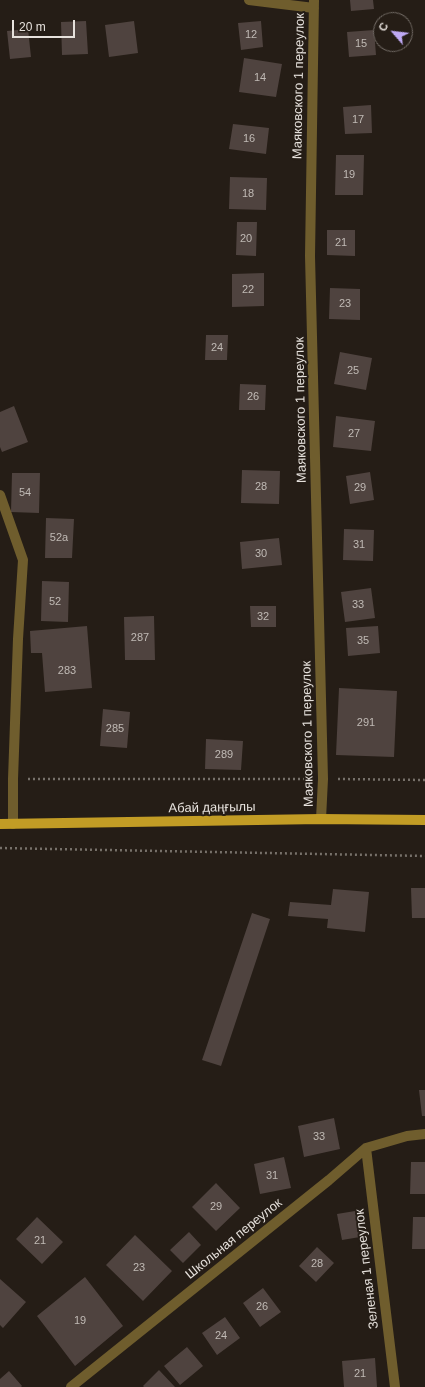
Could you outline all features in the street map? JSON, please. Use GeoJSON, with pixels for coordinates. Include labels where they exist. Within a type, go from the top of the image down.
{"type":"FeatureCollection","features":[{"type":"Feature","properties":{"kind":"main road","name":"Абай даңғылы"},"geometry":{"type":"LineString","coordinates":[[0,824],[322,819],[425,820]]}},
{"type":"Feature","properties":{"kind":"street"},"geometry":{"type":"LineString","coordinates":[[249,0],[314,4]]}},
{"type":"Feature","properties":{"kind":"street","name":"Маяковского 1 переулок"},"geometry":{"type":"LineString","coordinates":[[314,4],[310,256],[322,819]]}},
{"type":"Feature","properties":{"kind":"street"},"geometry":{"type":"LineString","coordinates":[[0,495],[23,560],[18,639],[13,779],[13,824]]}},
{"type":"Feature","properties":{"kind":"street","name":"Школьная переулок"},"geometry":{"type":"LineString","coordinates":[[71,1387],[366,1148],[408,1136],[425,1134]]}},
{"type":"Feature","properties":{"kind":"street","name":"Зеленая 1 переулок"},"geometry":{"type":"LineString","coordinates":[[366,1148],[395,1387]]}},
{"type":"Feature","properties":{"kind":"path"},"geometry":{"type":"LineString","coordinates":[[13,779],[425,780]]}},
{"type":"Feature","properties":{"kind":"path"},"geometry":{"type":"LineString","coordinates":[[0,848],[425,856]]}},
{"type":"Feature","properties":{"kind":"building"},"geometry":{"type":"Polygon","coordinates":[[[350,0],[373,0],[374,9],[351,11],[350,0]]]}},
{"type":"Feature","properties":{"kind":"building"},"geometry":{"type":"Polygon","coordinates":[[[86,21],[88,54],[62,55],[61,22],[86,21]]]}},
{"type":"Feature","properties":{"kind":"building"},"geometry":{"type":"Polygon","coordinates":[[[134,21],[138,53],[109,57],[105,25],[134,21]]]}},
{"type":"Feature","properties":{"kind":"building"},"geometry":{"type":"Polygon","coordinates":[[[261,21],[263,47],[241,50],[238,23],[261,21]]]}},
{"type":"Feature","properties":{"kind":"building"},"geometry":{"type":"Polygon","coordinates":[[[28,29],[31,57],[10,59],[7,31],[28,29]]]}},
{"type":"Feature","properties":{"kind":"building"},"geometry":{"type":"Polygon","coordinates":[[[373,30],[373,52],[376,52],[376,55],[349,57],[347,32],[373,30]]]}},
{"type":"Feature","properties":{"kind":"building"},"geometry":{"type":"Polygon","coordinates":[[[244,58],[282,64],[276,97],[239,92],[244,58]]]}},
{"type":"Feature","properties":{"kind":"building"},"geometry":{"type":"Polygon","coordinates":[[[371,105],[372,133],[345,134],[343,107],[371,105]]]}},
{"type":"Feature","properties":{"kind":"building"},"geometry":{"type":"Polygon","coordinates":[[[233,124],[269,128],[266,154],[229,149],[233,124]]]}},
{"type":"Feature","properties":{"kind":"building"},"geometry":{"type":"Polygon","coordinates":[[[336,155],[364,155],[363,195],[335,195],[336,155]]]}},
{"type":"Feature","properties":{"kind":"building"},"geometry":{"type":"Polygon","coordinates":[[[230,177],[267,178],[266,210],[229,209],[230,177]]]}},
{"type":"Feature","properties":{"kind":"building"},"geometry":{"type":"Polygon","coordinates":[[[237,222],[257,222],[256,256],[236,255],[237,222]]]}},
{"type":"Feature","properties":{"kind":"building"},"geometry":{"type":"Polygon","coordinates":[[[327,230],[355,230],[355,256],[327,255],[327,230]]]}},
{"type":"Feature","properties":{"kind":"building"},"geometry":{"type":"Polygon","coordinates":[[[264,273],[264,306],[232,307],[232,274],[264,273]]]}},
{"type":"Feature","properties":{"kind":"building"},"geometry":{"type":"Polygon","coordinates":[[[330,288],[360,289],[360,320],[329,319],[330,288]]]}},
{"type":"Feature","properties":{"kind":"building"},"geometry":{"type":"Polygon","coordinates":[[[206,335],[228,335],[227,360],[205,360],[206,335]]]}},
{"type":"Feature","properties":{"kind":"building"},"geometry":{"type":"Polygon","coordinates":[[[340,352],[372,358],[366,390],[334,384],[340,352]]]}},
{"type":"Feature","properties":{"kind":"building"},"geometry":{"type":"Polygon","coordinates":[[[240,384],[266,385],[265,410],[239,410],[240,384]]]}},
{"type":"Feature","properties":{"kind":"building"},"geometry":{"type":"Polygon","coordinates":[[[14,406],[28,442],[2,452],[0,447],[0,412],[14,406]]]}},
{"type":"Feature","properties":{"kind":"building"},"geometry":{"type":"Polygon","coordinates":[[[336,416],[375,421],[371,451],[333,447],[336,416]]]}},
{"type":"Feature","properties":{"kind":"building"},"geometry":{"type":"Polygon","coordinates":[[[242,470],[280,471],[279,504],[241,503],[242,470]]]}},
{"type":"Feature","properties":{"kind":"building"},"geometry":{"type":"Polygon","coordinates":[[[370,472],[374,500],[350,504],[346,476],[370,472]]]}},
{"type":"Feature","properties":{"kind":"building"},"geometry":{"type":"Polygon","coordinates":[[[12,473],[40,473],[39,513],[11,512],[12,473]]]}},
{"type":"Feature","properties":{"kind":"building"},"geometry":{"type":"Polygon","coordinates":[[[46,518],[74,519],[72,558],[45,558],[46,518]]]}},
{"type":"Feature","properties":{"kind":"building"},"geometry":{"type":"Polygon","coordinates":[[[344,529],[374,530],[373,561],[343,560],[344,529]]]}},
{"type":"Feature","properties":{"kind":"building"},"geometry":{"type":"Polygon","coordinates":[[[279,538],[282,565],[242,569],[240,542],[279,538]]]}},
{"type":"Feature","properties":{"kind":"building"},"geometry":{"type":"Polygon","coordinates":[[[42,581],[69,582],[68,622],[41,621],[42,581]]]}},
{"type":"Feature","properties":{"kind":"building"},"geometry":{"type":"Polygon","coordinates":[[[371,588],[375,618],[345,622],[341,592],[371,588]]]}},
{"type":"Feature","properties":{"kind":"building"},"geometry":{"type":"Polygon","coordinates":[[[250,606],[276,606],[276,627],[251,627],[250,606]]]}},
{"type":"Feature","properties":{"kind":"building"},"geometry":{"type":"Polygon","coordinates":[[[154,616],[155,660],[125,660],[124,617],[154,616]]]}},
{"type":"Feature","properties":{"kind":"building"},"geometry":{"type":"Polygon","coordinates":[[[87,626],[92,688],[45,692],[42,653],[31,653],[30,631],[87,626]]]}},
{"type":"Feature","properties":{"kind":"building"},"geometry":{"type":"Polygon","coordinates":[[[378,626],[380,653],[348,656],[346,628],[378,626]]]}},
{"type":"Feature","properties":{"kind":"building"},"geometry":{"type":"Polygon","coordinates":[[[339,688],[397,691],[394,757],[336,755],[339,688]]]}},
{"type":"Feature","properties":{"kind":"building"},"geometry":{"type":"Polygon","coordinates":[[[103,709],[130,712],[127,748],[100,746],[103,709]]]}},
{"type":"Feature","properties":{"kind":"building"},"geometry":{"type":"Polygon","coordinates":[[[206,739],[243,741],[241,770],[205,769],[206,739]]]}},
{"type":"Feature","properties":{"kind":"building"},"geometry":{"type":"Polygon","coordinates":[[[411,888],[425,888],[425,918],[412,918],[411,888]]]}},
{"type":"Feature","properties":{"kind":"building"},"geometry":{"type":"Polygon","coordinates":[[[333,889],[369,892],[365,932],[327,928],[328,919],[288,916],[290,902],[331,905],[333,889]]]}},
{"type":"Feature","properties":{"kind":"building"},"geometry":{"type":"Polygon","coordinates":[[[252,913],[270,919],[221,1066],[202,1060],[252,913]]]}},
{"type":"Feature","properties":{"kind":"building"},"geometry":{"type":"Polygon","coordinates":[[[419,1090],[425,1090],[425,1116],[422,1116],[419,1090]]]}},
{"type":"Feature","properties":{"kind":"building"},"geometry":{"type":"Polygon","coordinates":[[[334,1118],[340,1149],[304,1157],[298,1126],[334,1118]]]}},
{"type":"Feature","properties":{"kind":"building"},"geometry":{"type":"Polygon","coordinates":[[[284,1157],[291,1188],[260,1194],[254,1164],[284,1157]]]}},
{"type":"Feature","properties":{"kind":"building"},"geometry":{"type":"Polygon","coordinates":[[[411,1162],[425,1162],[425,1194],[410,1194],[411,1162]]]}},
{"type":"Feature","properties":{"kind":"building"},"geometry":{"type":"Polygon","coordinates":[[[216,1183],[240,1208],[216,1231],[192,1207],[216,1183]]]}},
{"type":"Feature","properties":{"kind":"building"},"geometry":{"type":"Polygon","coordinates":[[[361,1210],[366,1236],[342,1240],[337,1214],[361,1210]]]}},
{"type":"Feature","properties":{"kind":"building"},"geometry":{"type":"Polygon","coordinates":[[[37,1217],[63,1242],[42,1264],[16,1239],[37,1217]]]}},
{"type":"Feature","properties":{"kind":"building"},"geometry":{"type":"Polygon","coordinates":[[[413,1217],[425,1217],[425,1249],[412,1249],[413,1217]]]}},
{"type":"Feature","properties":{"kind":"building"},"geometry":{"type":"Polygon","coordinates":[[[189,1232],[201,1245],[183,1263],[170,1250],[189,1232]]]}},
{"type":"Feature","properties":{"kind":"building"},"geometry":{"type":"Polygon","coordinates":[[[135,1235],[172,1271],[143,1301],[106,1265],[135,1235]]]}},
{"type":"Feature","properties":{"kind":"building"},"geometry":{"type":"Polygon","coordinates":[[[317,1247],[334,1263],[316,1282],[299,1266],[317,1247]]]}},
{"type":"Feature","properties":{"kind":"building"},"geometry":{"type":"Polygon","coordinates":[[[85,1277],[123,1326],[75,1366],[37,1316],[85,1277]]]}},
{"type":"Feature","properties":{"kind":"building"},"geometry":{"type":"Polygon","coordinates":[[[0,1279],[26,1302],[3,1328],[0,1325],[0,1279]]]}},
{"type":"Feature","properties":{"kind":"building"},"geometry":{"type":"Polygon","coordinates":[[[263,1288],[281,1312],[260,1327],[243,1303],[263,1288]]]}},
{"type":"Feature","properties":{"kind":"building"},"geometry":{"type":"Polygon","coordinates":[[[225,1317],[240,1338],[217,1355],[202,1333],[225,1317]]]}},
{"type":"Feature","properties":{"kind":"building"},"geometry":{"type":"Polygon","coordinates":[[[187,1347],[203,1366],[180,1385],[164,1366],[187,1347]]]}},
{"type":"Feature","properties":{"kind":"building"},"geometry":{"type":"Polygon","coordinates":[[[375,1358],[377,1387],[344,1387],[342,1361],[375,1358]]]}},
{"type":"Feature","properties":{"kind":"building"},"geometry":{"type":"Polygon","coordinates":[[[159,1370],[175,1387],[143,1386],[159,1370]]]}},
{"type":"Feature","properties":{"kind":"building"},"geometry":{"type":"Polygon","coordinates":[[[9,1371],[22,1386],[21,1387],[0,1387],[0,1379],[9,1371]]]}}]}
